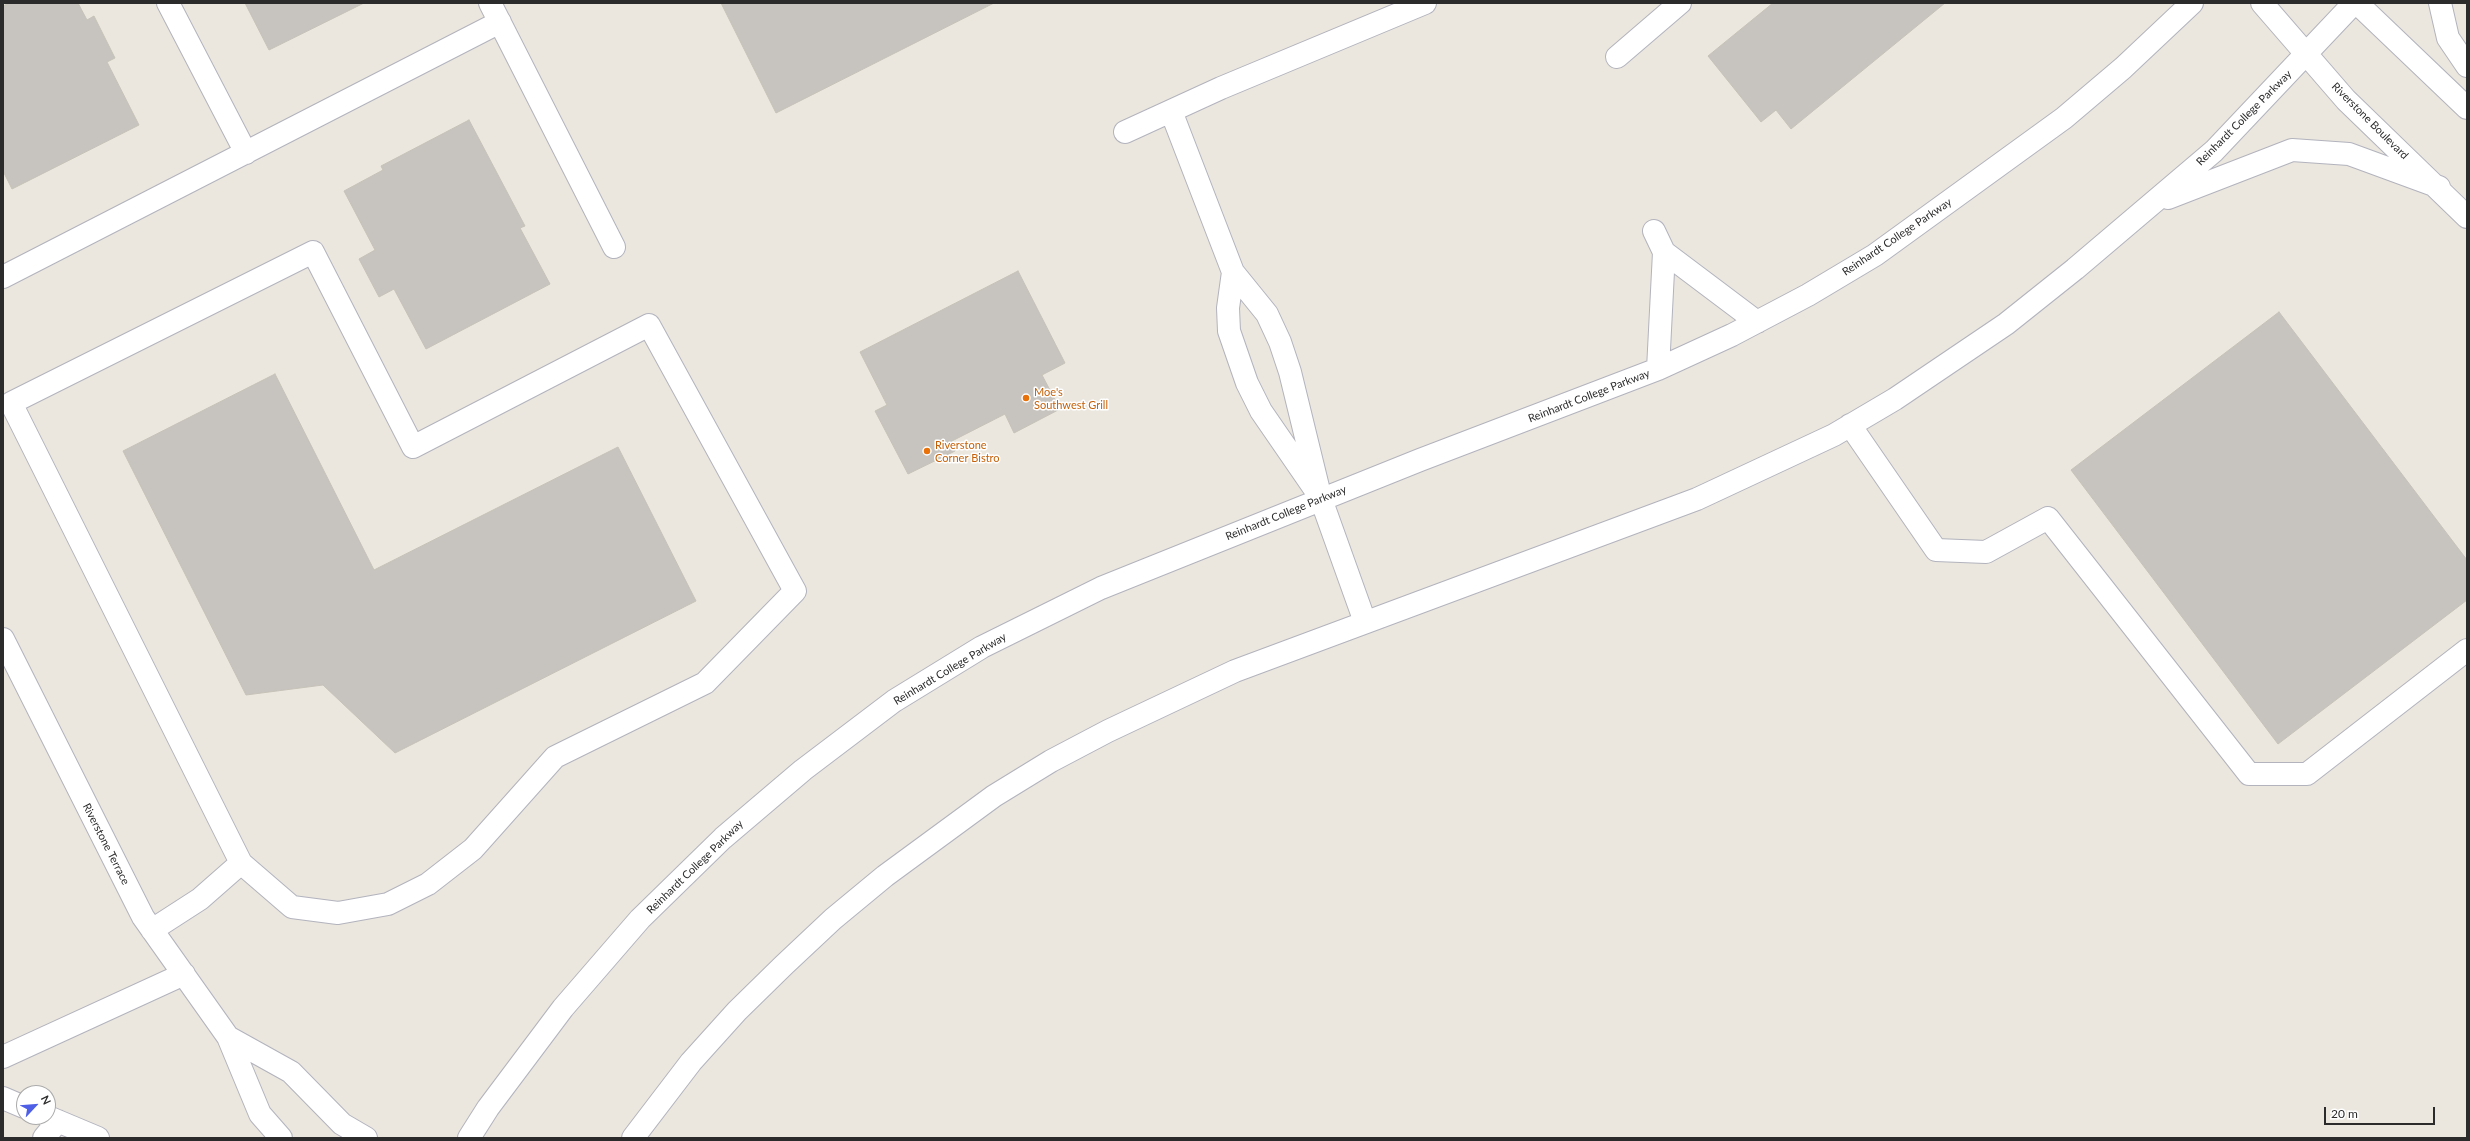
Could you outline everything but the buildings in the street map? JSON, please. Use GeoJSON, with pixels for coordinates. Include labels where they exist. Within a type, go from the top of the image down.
{"type":"FeatureCollection","features":[{"type":"Feature","properties":{"kind":"street"},"geometry":{"type":"LineString","coordinates":[[168,3],[246,153]]}},
{"type":"Feature","properties":{"kind":"street"},"geometry":{"type":"LineString","coordinates":[[490,3],[614,247]]}},
{"type":"Feature","properties":{"kind":"street"},"geometry":{"type":"LineString","coordinates":[[1125,132],[1220,88],[1425,3]]}},
{"type":"Feature","properties":{"kind":"street"},"geometry":{"type":"LineString","coordinates":[[1617,57],[1680,3]]}},
{"type":"Feature","properties":{"kind":"street","name":"Reinhardt College Parkway"},"geometry":{"type":"LineString","coordinates":[[469,1138],[488,1108],[563,1008],[640,919],[723,838],[803,770],[882,710],[982,647],[1101,588],[1321,499],[1658,369],[1757,322],[1808,295],[1875,255],[2064,118],[2123,68],[2192,3]]}},
{"type":"Feature","properties":{"kind":"street","name":"Riverstone Boulevard"},"geometry":{"type":"LineString","coordinates":[[2262,3],[2346,100],[2439,187],[2467,217]]}},
{"type":"Feature","properties":{"kind":"street"},"geometry":{"type":"LineString","coordinates":[[2356,3],[2467,108]]}},
{"type":"Feature","properties":{"kind":"street","name":"Reinhardt College Parkway"},"geometry":{"type":"LineString","coordinates":[[633,1138],[691,1062],[737,1011],[833,919],[937,836],[994,796],[1051,761],[1143,714],[1235,671],[1697,499],[1778,462],[1850,426],[1896,399],[2006,324],[2152,204],[2214,152],[2356,3]]}},
{"type":"Feature","properties":{"kind":"street"},"geometry":{"type":"LineString","coordinates":[[2440,3],[2448,38],[2467,66]]}},
{"type":"Feature","properties":{"kind":"street"},"geometry":{"type":"LineString","coordinates":[[3,277],[500,22]]}},
{"type":"Feature","properties":{"kind":"street"},"geometry":{"type":"LineString","coordinates":[[1171,111],[1233,272],[1267,314],[1280,342],[1290,372],[1321,499],[1365,622]]}},
{"type":"Feature","properties":{"kind":"street"},"geometry":{"type":"LineString","coordinates":[[2152,204],[2292,150],[2349,154],[2439,187]]}},
{"type":"Feature","properties":{"kind":"street"},"geometry":{"type":"LineString","coordinates":[[1654,231],[1664,252],[1757,322]]}},
{"type":"Feature","properties":{"kind":"street"},"geometry":{"type":"LineString","coordinates":[[313,252],[413,447],[649,325],[795,591],[705,683],[555,757],[473,849],[428,884],[388,904],[338,914],[292,907],[241,863],[10,404],[313,252]]}},
{"type":"Feature","properties":{"kind":"street"},"geometry":{"type":"LineString","coordinates":[[1658,369],[1664,252]]}},
{"type":"Feature","properties":{"kind":"street"},"geometry":{"type":"LineString","coordinates":[[1233,272],[1228,308],[1229,331],[1247,384],[1261,411],[1321,499]]}},
{"type":"Feature","properties":{"kind":"street"},"geometry":{"type":"LineString","coordinates":[[1850,426],[1936,550],[1986,552],[2048,518],[2249,774],[2307,774],[2467,650]]}},
{"type":"Feature","properties":{"kind":"street","name":"Riverstone Terrace"},"geometry":{"type":"LineString","coordinates":[[3,639],[143,917],[228,1037],[260,1114],[281,1138]]}},
{"type":"Feature","properties":{"kind":"street"},"geometry":{"type":"LineString","coordinates":[[152,930],[200,899],[241,863]]}},
{"type":"Feature","properties":{"kind":"street"},"geometry":{"type":"LineString","coordinates":[[3,1057],[184,974]]}},
{"type":"Feature","properties":{"kind":"street","name":"Riverstone Terrace"},"geometry":{"type":"LineString","coordinates":[[228,1037],[291,1072],[342,1124],[366,1138]]}},
{"type":"Feature","properties":{"kind":"street"},"geometry":{"type":"LineString","coordinates":[[3,1098],[16,1104]]}},
{"type":"Feature","properties":{"kind":"street"},"geometry":{"type":"LineString","coordinates":[[56,1120],[98,1138]]}},
{"type":"Feature","properties":{"kind":"street"},"geometry":{"type":"LineString","coordinates":[[44,1138],[50,1125]]}},
{"type":"Feature","properties":{"kind":"place","name":"Moe's Southwest Grill"},"geometry":{"type":"Point","coordinates":[1026,398]}},
{"type":"Feature","properties":{"kind":"place","name":"Riverstone Corner Bistro"},"geometry":{"type":"Point","coordinates":[927,451]}}]}
